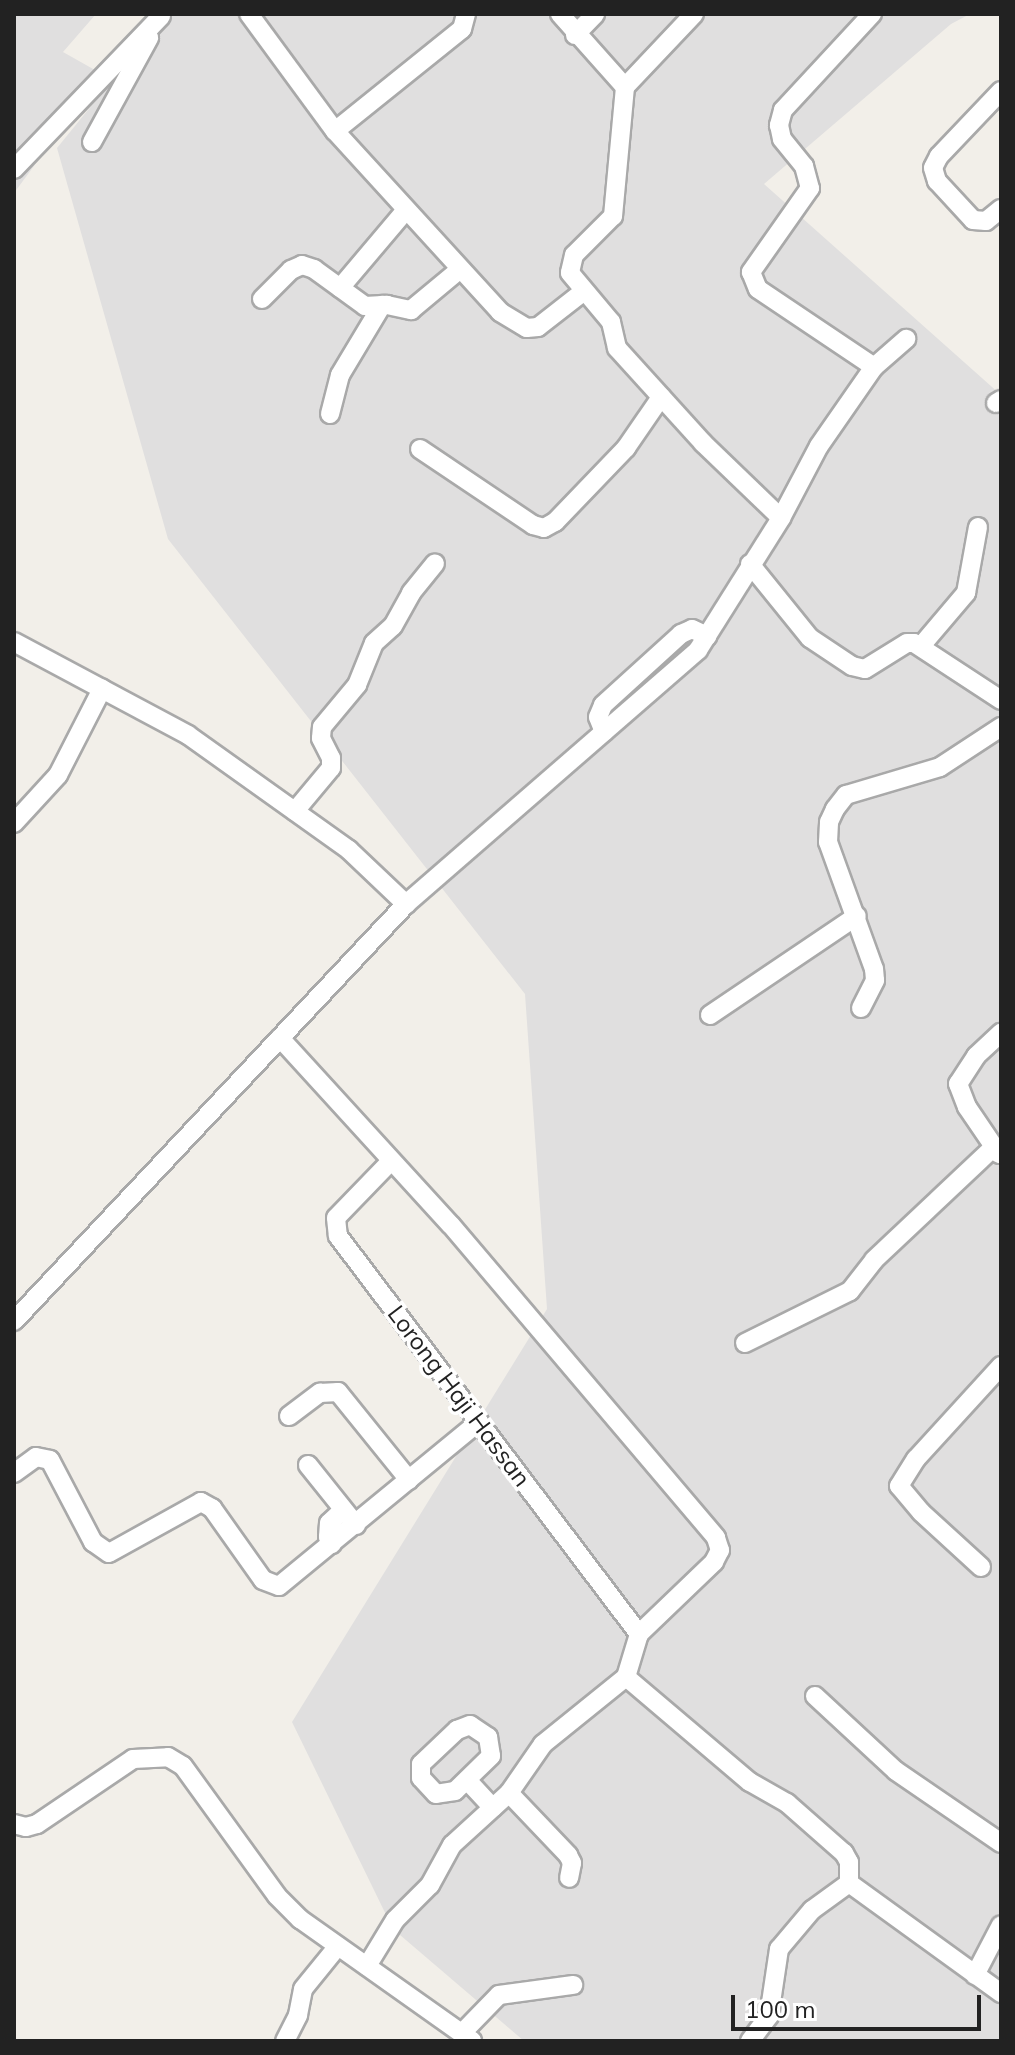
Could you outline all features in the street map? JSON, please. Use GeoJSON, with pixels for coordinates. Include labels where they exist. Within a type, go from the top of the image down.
{"type":"FeatureCollection","features":[{"type":"Feature","properties":{"kind":"street"},"geometry":{"type":"LineString","coordinates":[[335,131],[462,29],[466,14]]}},
{"type":"Feature","properties":{"kind":"street"},"geometry":{"type":"LineString","coordinates":[[560,14],[575,35],[625,87]]}},
{"type":"Feature","properties":{"kind":"street"},"geometry":{"type":"LineString","coordinates":[[575,35],[595,14]]}},
{"type":"Feature","properties":{"kind":"street"},"geometry":{"type":"LineString","coordinates":[[694,14],[625,87],[613,216],[574,255],[569,267],[584,291],[611,322],[614,345],[781,518]]}},
{"type":"Feature","properties":{"kind":"street"},"geometry":{"type":"LineString","coordinates":[[872,14],[783,110],[779,125],[782,139],[804,166],[810,188],[751,272],[758,289],[874,367]]}},
{"type":"Feature","properties":{"kind":"street"},"geometry":{"type":"LineString","coordinates":[[92,142],[162,15]]}},
{"type":"Feature","properties":{"kind":"street"},"geometry":{"type":"LineString","coordinates":[[14,169],[162,15]]}},
{"type":"Feature","properties":{"kind":"street"},"geometry":{"type":"LineString","coordinates":[[258,17],[335,131],[500,312],[527,328],[542,325],[584,291]]}},
{"type":"Feature","properties":{"kind":"street"},"geometry":{"type":"LineString","coordinates":[[1001,91],[939,156],[933,168],[937,181],[973,220],[986,221],[1001,209]]}},
{"type":"Feature","properties":{"kind":"street"},"geometry":{"type":"LineString","coordinates":[[340,288],[406,210]]}},
{"type":"Feature","properties":{"kind":"street"},"geometry":{"type":"LineString","coordinates":[[262,299],[291,270],[302,265],[314,269],[365,306],[415,308],[459,270]]}},
{"type":"Feature","properties":{"kind":"street"},"geometry":{"type":"LineString","coordinates":[[330,414],[340,375],[382,305]]}},
{"type":"Feature","properties":{"kind":"street"},"geometry":{"type":"LineString","coordinates":[[14,1321],[406,904],[698,650],[781,518],[819,446],[874,367],[906,339]]}},
{"type":"Feature","properties":{"kind":"street"},"geometry":{"type":"LineString","coordinates":[[420,449],[533,525],[544,528],[555,522],[626,448],[661,397]]}},
{"type":"Feature","properties":{"kind":"street"},"geometry":{"type":"LineString","coordinates":[[921,646],[966,593],[978,527]]}},
{"type":"Feature","properties":{"kind":"street"},"geometry":{"type":"LineString","coordinates":[[295,811],[331,768],[331,758],[321,738],[322,727],[357,685],[372,646],[393,626],[409,596],[435,563]]}},
{"type":"Feature","properties":{"kind":"street"},"geometry":{"type":"LineString","coordinates":[[750,564],[810,638],[852,666],[865,669],[907,643],[921,646],[1001,700]]}},
{"type":"Feature","properties":{"kind":"street"},"geometry":{"type":"LineString","coordinates":[[14,642],[188,735],[349,850],[406,904]]}},
{"type":"Feature","properties":{"kind":"street"},"geometry":{"type":"LineString","coordinates":[[14,823],[58,775],[102,689]]}},
{"type":"Feature","properties":{"kind":"street"},"geometry":{"type":"LineString","coordinates":[[861,1008],[875,980],[857,916],[828,842],[829,822],[835,809],[846,795],[940,767],[1001,727]]}},
{"type":"Feature","properties":{"kind":"street"},"geometry":{"type":"LineString","coordinates":[[710,1015],[857,916]]}},
{"type":"Feature","properties":{"kind":"street"},"geometry":{"type":"LineString","coordinates":[[745,1343],[850,1291],[881,1253],[997,1151],[967,1107],[958,1084],[976,1056],[1001,1033]]}},
{"type":"Feature","properties":{"kind":"street"},"geometry":{"type":"LineString","coordinates":[[280,1038],[451,1225],[716,1538],[720,1550],[714,1562],[639,1634],[626,1677],[544,1742],[509,1793],[452,1845],[430,1885],[395,1920],[367,1966]]}},
{"type":"Feature","properties":{"kind":"street","name":"Lorong Haji Hassan"},"geometry":{"type":"LineString","coordinates":[[391,1161],[340,1213],[335,1230],[639,1634]]}},
{"type":"Feature","properties":{"kind":"street"},"geometry":{"type":"LineString","coordinates":[[981,1567],[921,1512],[899,1486],[916,1459],[1001,1366]]}},
{"type":"Feature","properties":{"kind":"street"},"geometry":{"type":"LineString","coordinates":[[289,1416],[320,1393],[338,1392],[409,1480]]}},
{"type":"Feature","properties":{"kind":"street"},"geometry":{"type":"LineString","coordinates":[[14,1473],[36,1457],[50,1460],[93,1542],[109,1553],[197,1501],[212,1508],[263,1580],[272,1586],[285,1584],[479,1422]]}},
{"type":"Feature","properties":{"kind":"street"},"geometry":{"type":"LineString","coordinates":[[308,1465],[356,1525]]}},
{"type":"Feature","properties":{"kind":"street"},"geometry":{"type":"LineString","coordinates":[[332,1544],[328,1537],[329,1523],[343,1510]]}},
{"type":"Feature","properties":{"kind":"street"},"geometry":{"type":"LineString","coordinates":[[626,1677],[750,1782],[787,1803],[844,1853],[849,1862],[849,1883]]}},
{"type":"Feature","properties":{"kind":"street"},"geometry":{"type":"LineString","coordinates":[[815,1696],[896,1771],[1001,1843]]}},
{"type":"Feature","properties":{"kind":"street"},"geometry":{"type":"LineString","coordinates":[[14,1824],[26,1827],[37,1824],[133,1759],[168,1757],[183,1766],[287,1907],[467,2037],[499,1995],[573,1985]]}},
{"type":"Feature","properties":{"kind":"street"},"geometry":{"type":"LineString","coordinates":[[467,1780],[493,1808]]}},
{"type":"Feature","properties":{"kind":"street"},"geometry":{"type":"LineString","coordinates":[[509,1793],[568,1855],[572,1863],[569,1878]]}},
{"type":"Feature","properties":{"kind":"street"},"geometry":{"type":"LineString","coordinates":[[849,1883],[1001,1993]]}},
{"type":"Feature","properties":{"kind":"street"},"geometry":{"type":"LineString","coordinates":[[750,2041],[769,2016],[779,1949],[812,1910],[849,1883]]}},
{"type":"Feature","properties":{"kind":"street"},"geometry":{"type":"LineString","coordinates":[[975,1975],[1001,1925]]}},
{"type":"Feature","properties":{"kind":"street"},"geometry":{"type":"LineString","coordinates":[[285,2041],[298,2015],[303,1989],[338,1946]]}},
{"type":"Feature","properties":{"kind":"shaded area"},"geometry":{"type":"Polygon","coordinates":[[[14,14],[96,14],[63,52],[102,74],[14,193],[14,14]]]}},
{"type":"Feature","properties":{"kind":"shaded area"},"geometry":{"type":"Polygon","coordinates":[[[166,14],[970,14],[951,24],[764,184],[1001,395],[1001,2041],[524,2041],[393,1929],[292,1722],[547,1309],[525,994],[168,539],[57,148],[166,14]]]}}]}
